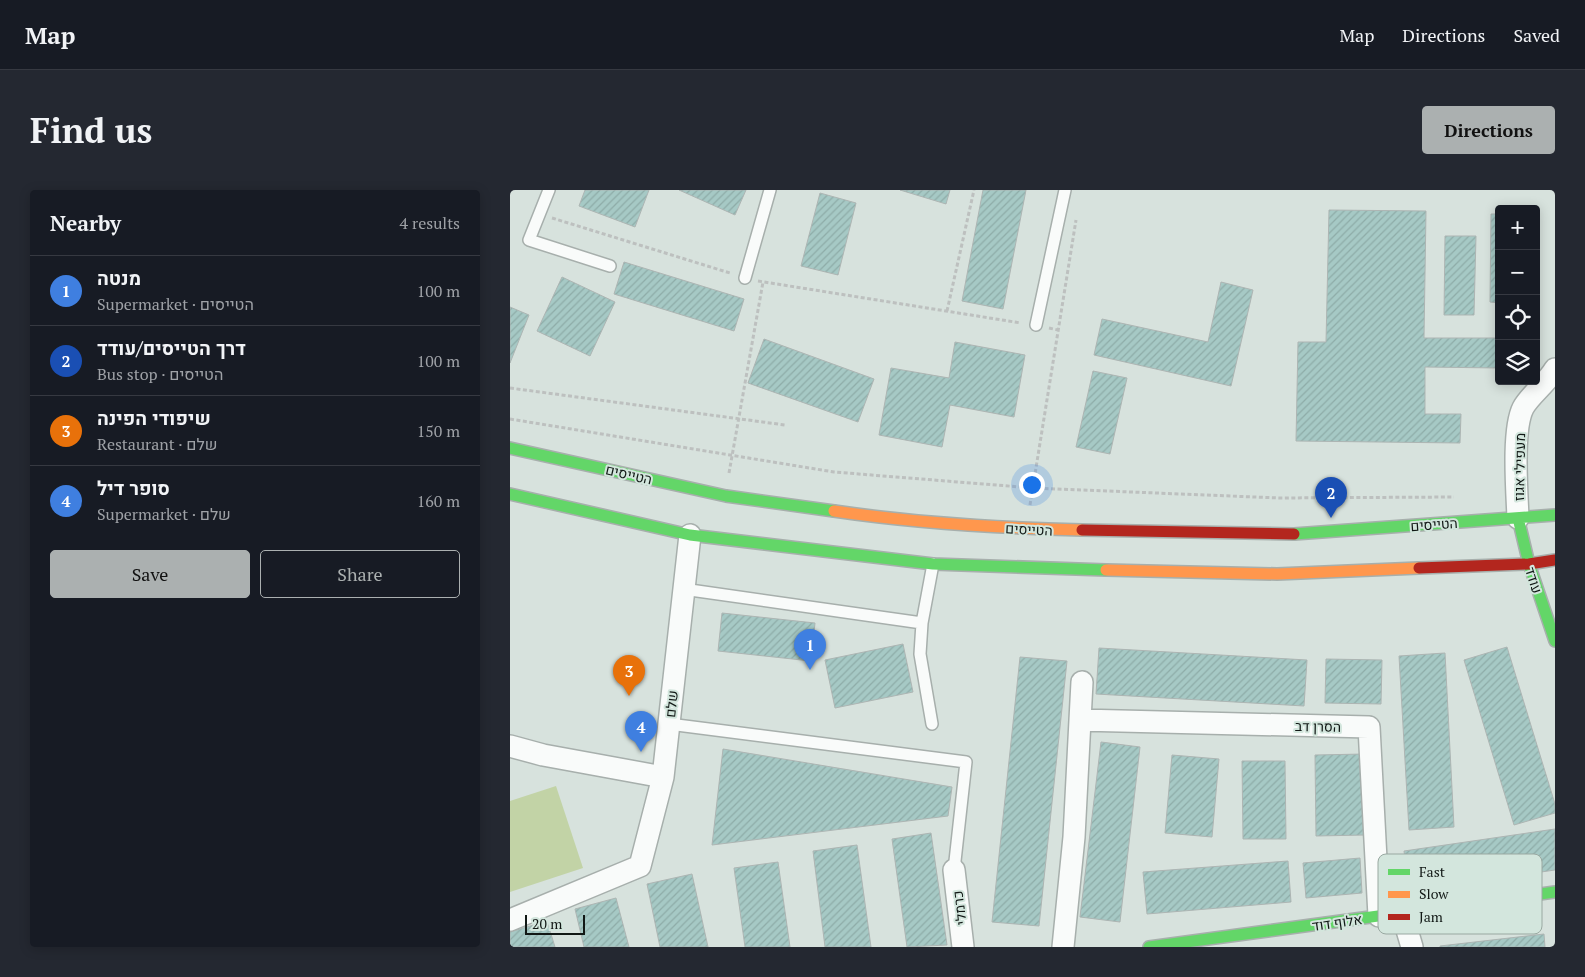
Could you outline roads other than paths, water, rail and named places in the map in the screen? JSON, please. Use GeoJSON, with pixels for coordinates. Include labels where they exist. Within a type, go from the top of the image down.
{"type":"FeatureCollection","features":[{"type":"Feature","properties":{"kind":"main road","name":"הטייסים"},"geometry":{"type":"LineString","coordinates":[[510,448],[726,496],[888,519],[1026,530],[1274,535],[1555,515]]}},
{"type":"Feature","properties":{"kind":"main road"},"geometry":{"type":"LineString","coordinates":[[510,494],[690,535],[933,564],[1277,574],[1529,564],[1555,560]]}},
{"type":"Feature","properties":{"kind":"main road","name":"עודד"},"geometry":{"type":"LineString","coordinates":[[1518,518],[1529,564],[1555,641]]}},
{"type":"Feature","properties":{"kind":"main road","name":"אלוף דוד"},"geometry":{"type":"LineString","coordinates":[[1542,894],[1555,892]]}},
{"type":"Feature","properties":{"kind":"main road","name":"אלוף דוד"},"geometry":{"type":"LineString","coordinates":[[1149,947],[1206,943],[1378,916]]}},
{"type":"Feature","properties":{"kind":"street","name":"מעפילי אגוז"},"geometry":{"type":"LineString","coordinates":[[1518,518],[1517,441],[1523,408],[1547,382],[1555,369]]}},
{"type":"Feature","properties":{"kind":"street","name":"שלם"},"geometry":{"type":"LineString","coordinates":[[510,920],[640,866],[663,777],[690,535]]}},
{"type":"Feature","properties":{"kind":"street"},"geometry":{"type":"LineString","coordinates":[[1063,947],[1074,837],[1082,682]]}},
{"type":"Feature","properties":{"kind":"street","name":"הסרן דב"},"geometry":{"type":"LineString","coordinates":[[1080,720],[1368,727],[1378,899]]}},
{"type":"Feature","properties":{"kind":"street"},"geometry":{"type":"LineString","coordinates":[[510,746],[543,755],[663,777]]}},
{"type":"Feature","properties":{"kind":"street","name":"כרמלי"},"geometry":{"type":"LineString","coordinates":[[954,870],[963,947]]}},
{"type":"Feature","properties":{"kind":"street"},"geometry":{"type":"LineString","coordinates":[[1408,934],[1412,947]]}},
{"type":"Feature","properties":{"kind":"lane"},"geometry":{"type":"LineString","coordinates":[[549,190],[530,240],[610,266]]}},
{"type":"Feature","properties":{"kind":"lane"},"geometry":{"type":"LineString","coordinates":[[745,278],[770,190]]}},
{"type":"Feature","properties":{"kind":"lane"},"geometry":{"type":"LineString","coordinates":[[1036,325],[1065,190]]}},
{"type":"Feature","properties":{"kind":"lane"},"geometry":{"type":"LineString","coordinates":[[932,724],[920,654],[922,623],[933,564]]}},
{"type":"Feature","properties":{"kind":"lane"},"geometry":{"type":"LineString","coordinates":[[683,589],[922,623]]}},
{"type":"Feature","properties":{"kind":"lane"},"geometry":{"type":"LineString","coordinates":[[668,724],[966,762],[954,870]]}},
{"type":"Feature","properties":{"kind":"place","name":"דרך הטייסים/עודד"},"geometry":{"type":"Point","coordinates":[1331,518]}},
{"type":"Feature","properties":{"kind":"place","name":"מנטה"},"geometry":{"type":"Point","coordinates":[810,670]}},
{"type":"Feature","properties":{"kind":"place","name":"שיפודי הפינה"},"geometry":{"type":"Point","coordinates":[629,696]}},
{"type":"Feature","properties":{"kind":"place","name":"סופר דיל"},"geometry":{"type":"Point","coordinates":[641,752]}}]}
